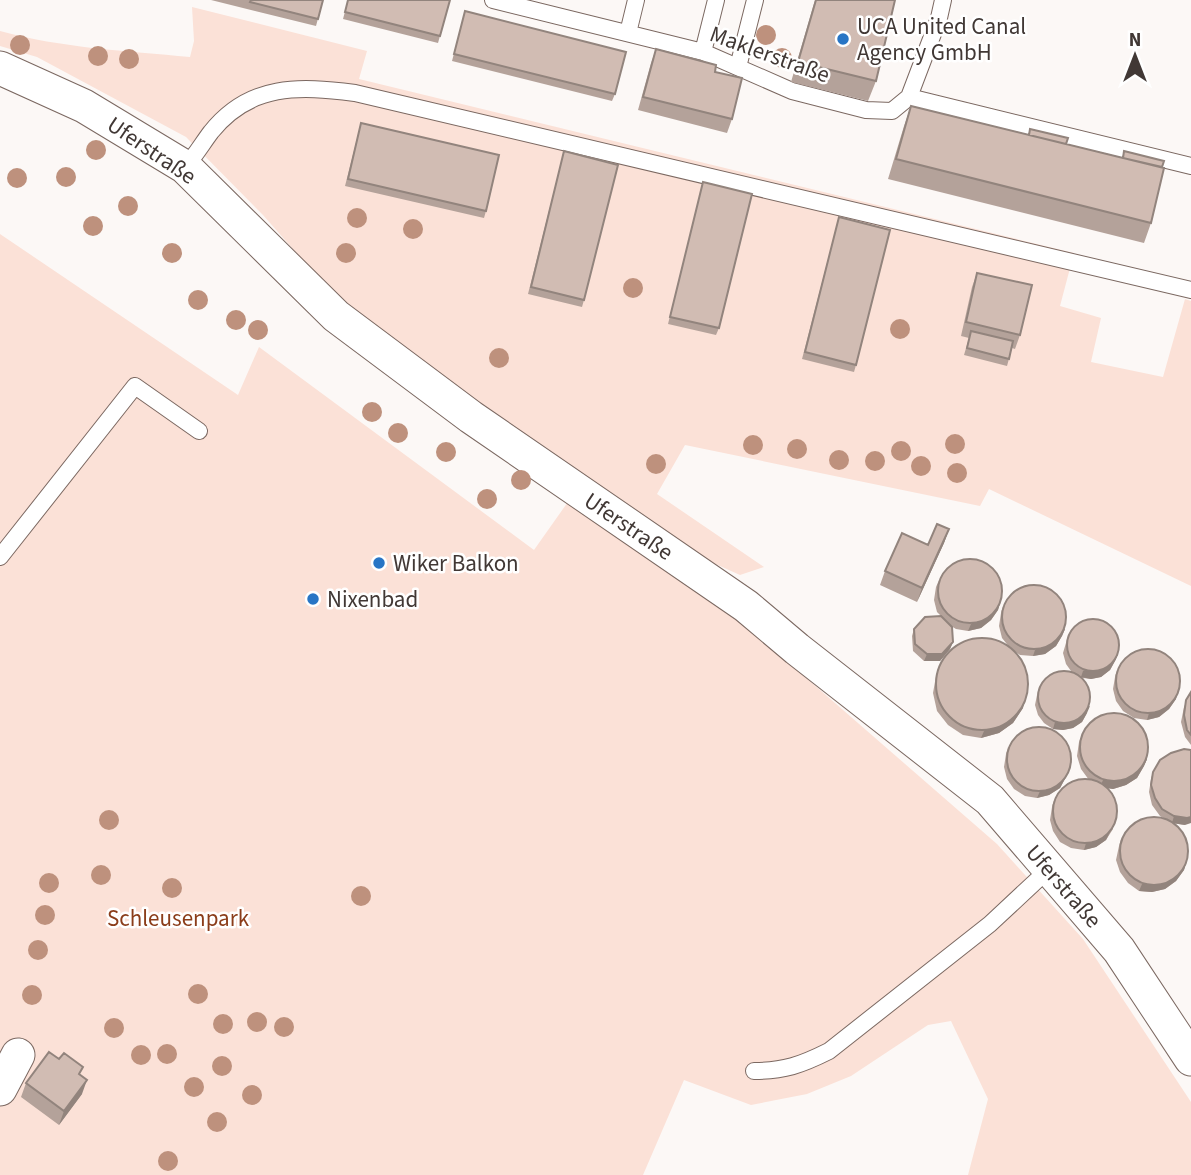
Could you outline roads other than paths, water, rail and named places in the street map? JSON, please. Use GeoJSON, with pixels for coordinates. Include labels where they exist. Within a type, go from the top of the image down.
{"type":"FeatureCollection","features":[{"type":"Feature","properties":{"kind":"street","name":"Uferstraße"},"geometry":{"type":"LineString","coordinates":[[0,68],[84,106],[186,167],[336,316],[471,417],[746,606],[990,800],[1119,950],[1191,1059]]}},
{"type":"Feature","properties":{"kind":"street"},"geometry":{"type":"LineString","coordinates":[[0,1089],[18,1055]]}},
{"type":"Feature","properties":{"kind":"lane","name":"Maklerstraße"},"geometry":{"type":"LineString","coordinates":[[493,0],[703,52],[792,91],[866,110],[892,111],[909,97]]}},
{"type":"Feature","properties":{"kind":"lane"},"geometry":{"type":"LineString","coordinates":[[628,33],[636,0]]}},
{"type":"Feature","properties":{"kind":"lane"},"geometry":{"type":"LineString","coordinates":[[703,52],[716,0]]}},
{"type":"Feature","properties":{"kind":"lane"},"geometry":{"type":"LineString","coordinates":[[738,67],[755,0]]}},
{"type":"Feature","properties":{"kind":"lane"},"geometry":{"type":"LineString","coordinates":[[943,0],[939,18],[909,97],[1191,166]]}},
{"type":"Feature","properties":{"kind":"lane"},"geometry":{"type":"LineString","coordinates":[[186,167],[212,131],[232,112],[270,92],[318,88],[355,93],[1191,290]]}},
{"type":"Feature","properties":{"kind":"lane"},"geometry":{"type":"LineString","coordinates":[[0,557],[135,386],[199,431]]}},
{"type":"Feature","properties":{"kind":"lane"},"geometry":{"type":"LineString","coordinates":[[754,1071],[776,1071],[801,1065],[829,1051],[990,924],[1049,869]]}},
{"type":"Feature","properties":{"kind":"place","name":"UCA United Canal Agency GmbH"},"geometry":{"type":"Point","coordinates":[843,39]}},
{"type":"Feature","properties":{"kind":"place","name":"Wiker Balkon"},"geometry":{"type":"Point","coordinates":[379,563]}},
{"type":"Feature","properties":{"kind":"place","name":"Nixenbad"},"geometry":{"type":"Point","coordinates":[313,599]}},
{"type":"Feature","properties":{"kind":"park label","name":"Schleusenpark"},"geometry":{"type":"Point","coordinates":[178,918]}}]}
